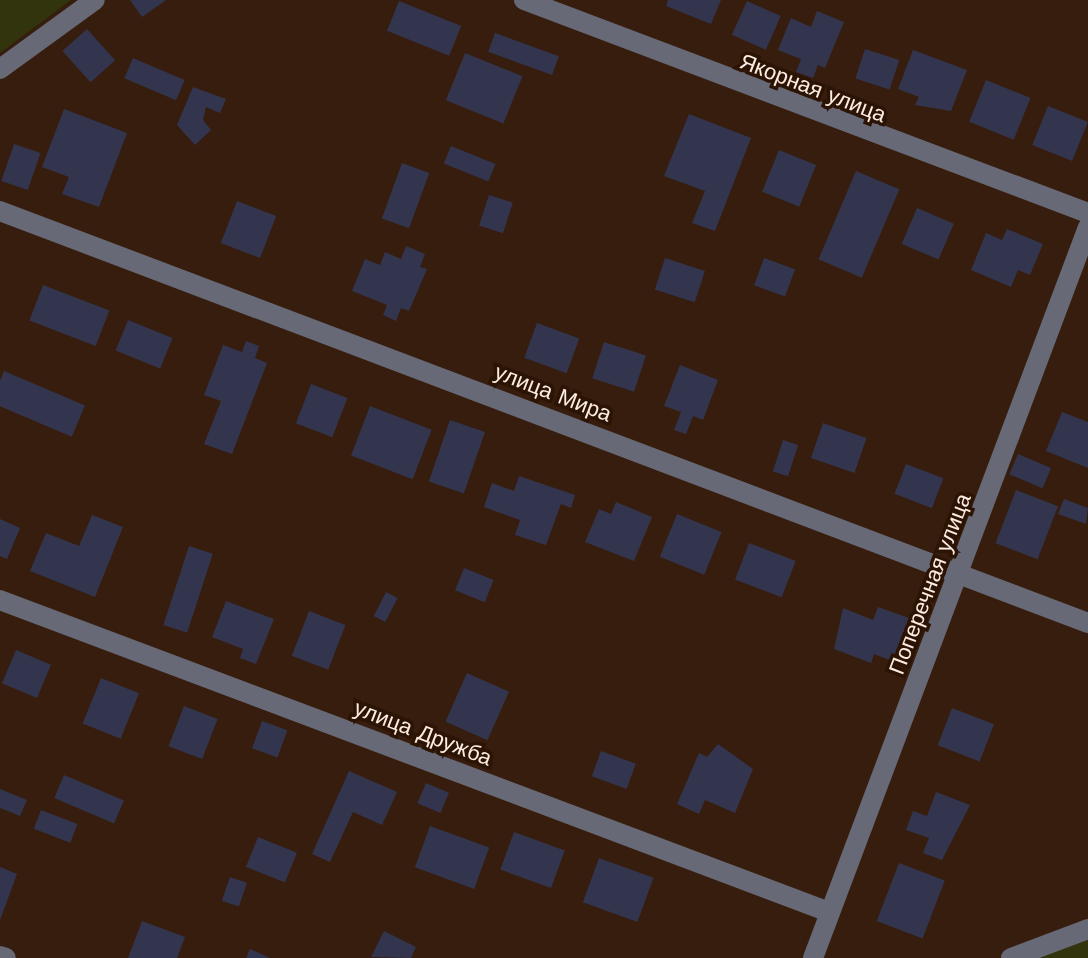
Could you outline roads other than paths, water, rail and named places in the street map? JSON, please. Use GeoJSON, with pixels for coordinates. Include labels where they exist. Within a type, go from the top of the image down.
{"type":"FeatureCollection","features":[{"type":"Feature","properties":{"kind":"street"},"geometry":{"type":"LineString","coordinates":[[0,69],[95,0]]}},
{"type":"Feature","properties":{"kind":"street","name":"Якорная улица"},"geometry":{"type":"LineString","coordinates":[[524,0],[1088,213]]}},
{"type":"Feature","properties":{"kind":"street","name":"улица Мира"},"geometry":{"type":"LineString","coordinates":[[0,211],[961,572],[1088,623]]}},
{"type":"Feature","properties":{"kind":"street","name":"Поперечная улица"},"geometry":{"type":"LineString","coordinates":[[813,958],[961,572],[1088,227]]}},
{"type":"Feature","properties":{"kind":"street","name":"улица Дружба"},"geometry":{"type":"LineString","coordinates":[[0,600],[829,912]]}},
{"type":"Feature","properties":{"kind":"street"},"geometry":{"type":"LineString","coordinates":[[1011,958],[1088,929]]}},
{"type":"Feature","properties":{"kind":"street"},"geometry":{"type":"LineString","coordinates":[[0,956],[6,958]]}}]}
